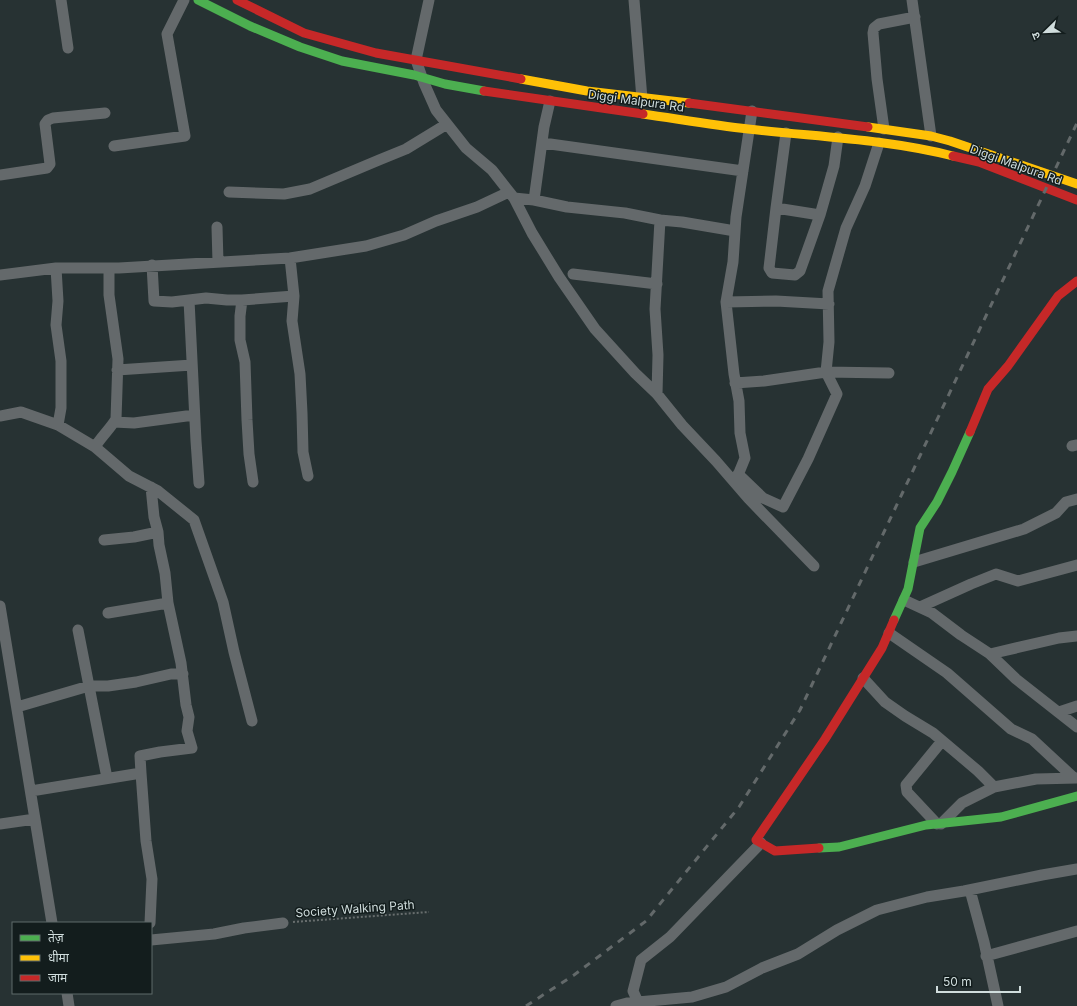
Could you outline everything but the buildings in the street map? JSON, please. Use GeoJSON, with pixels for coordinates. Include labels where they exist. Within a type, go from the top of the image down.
{"type":"FeatureCollection","features":[{"type":"Feature","properties":{"kind":"main road","name":"Diggi Malpura Rd"},"geometry":{"type":"LineString","coordinates":[[198,0],[250,26],[300,47],[342,60],[452,85],[550,101],[749,129],[835,137],[926,149],[979,162],[1077,200]]}},
{"type":"Feature","properties":{"kind":"main road","name":"Diggi Malpura Rd"},"geometry":{"type":"LineString","coordinates":[[237,0],[304,33],[376,52],[559,87],[642,99],[752,111],[931,136],[1077,184]]}},
{"type":"Feature","properties":{"kind":"main road"},"geometry":{"type":"LineString","coordinates":[[947,154],[950,142]]}},
{"type":"Feature","properties":{"kind":"main road"},"geometry":{"type":"LineString","coordinates":[[1077,281],[1058,296],[1008,366],[988,389],[949,478],[937,502],[920,528],[908,589],[882,648],[825,739],[756,840],[775,851],[839,848],[926,825],[1001,817],[1077,796]]}},
{"type":"Feature","properties":{"kind":"street"},"geometry":{"type":"LineString","coordinates":[[61,0],[68,48]]}},
{"type":"Feature","properties":{"kind":"street"},"geometry":{"type":"LineString","coordinates":[[114,146],[184,136],[167,34],[184,0]]}},
{"type":"Feature","properties":{"kind":"street"},"geometry":{"type":"LineString","coordinates":[[429,0],[416,60],[436,110],[466,148],[492,170],[511,195],[559,277],[595,329],[635,373],[657,394],[716,461],[763,498],[783,507],[808,459],[837,394],[826,372],[829,342],[828,291],[846,228],[865,186],[879,143]]}},
{"type":"Feature","properties":{"kind":"street"},"geometry":{"type":"LineString","coordinates":[[634,0],[642,99]]}},
{"type":"Feature","properties":{"kind":"street"},"geometry":{"type":"LineString","coordinates":[[912,0],[931,136]]}},
{"type":"Feature","properties":{"kind":"street"},"geometry":{"type":"LineString","coordinates":[[884,129],[877,79],[873,33],[874,28],[879,24],[915,17]]}},
{"type":"Feature","properties":{"kind":"street"},"geometry":{"type":"LineString","coordinates":[[534,200],[550,101]]}},
{"type":"Feature","properties":{"kind":"street"},"geometry":{"type":"LineString","coordinates":[[736,478],[744,458],[740,433],[739,401],[735,383],[726,302],[733,262],[736,217],[752,111]]}},
{"type":"Feature","properties":{"kind":"street"},"geometry":{"type":"LineString","coordinates":[[0,175],[47,168],[50,164],[45,124],[48,120],[53,118],[105,113]]}},
{"type":"Feature","properties":{"kind":"street"},"geometry":{"type":"LineString","coordinates":[[229,192],[284,194],[310,190],[406,150],[447,124]]}},
{"type":"Feature","properties":{"kind":"street"},"geometry":{"type":"LineString","coordinates":[[786,133],[769,268],[772,273],[796,275],[800,271],[820,215],[834,166],[835,137]]}},
{"type":"Feature","properties":{"kind":"street"},"geometry":{"type":"LineString","coordinates":[[543,143],[743,171]]}},
{"type":"Feature","properties":{"kind":"street"},"geometry":{"type":"LineString","coordinates":[[0,275],[56,268],[108,268],[290,258],[366,246],[404,235],[436,221],[511,195],[567,207],[625,213],[660,220],[682,222],[735,231]]}},
{"type":"Feature","properties":{"kind":"street"},"geometry":{"type":"LineString","coordinates":[[776,208],[820,215]]}},
{"type":"Feature","properties":{"kind":"street"},"geometry":{"type":"LineString","coordinates":[[657,394],[658,355],[655,309],[660,220]]}},
{"type":"Feature","properties":{"kind":"street"},"geometry":{"type":"LineString","coordinates":[[217,227],[218,262]]}},
{"type":"Feature","properties":{"kind":"street"},"geometry":{"type":"LineString","coordinates":[[290,258],[294,296],[292,320],[300,374],[303,452],[308,476]]}},
{"type":"Feature","properties":{"kind":"street"},"geometry":{"type":"LineString","coordinates":[[152,265],[154,301],[172,302],[206,298],[242,300],[294,296]]}},
{"type":"Feature","properties":{"kind":"street"},"geometry":{"type":"LineString","coordinates":[[56,268],[58,301],[56,325],[61,361],[61,408],[58,425]]}},
{"type":"Feature","properties":{"kind":"street"},"geometry":{"type":"LineString","coordinates":[[94,447],[116,419],[118,359],[109,295],[108,268]]}},
{"type":"Feature","properties":{"kind":"street"},"geometry":{"type":"LineString","coordinates":[[573,274],[657,284]]}},
{"type":"Feature","properties":{"kind":"street"},"geometry":{"type":"LineString","coordinates":[[188,300],[194,415],[200,483]]}},
{"type":"Feature","properties":{"kind":"street"},"geometry":{"type":"LineString","coordinates":[[242,300],[240,340],[245,362],[247,427],[253,482]]}},
{"type":"Feature","properties":{"kind":"street"},"geometry":{"type":"LineString","coordinates":[[726,302],[776,301],[829,304]]}},
{"type":"Feature","properties":{"kind":"street"},"geometry":{"type":"LineString","coordinates":[[117,370],[136,370],[192,365]]}},
{"type":"Feature","properties":{"kind":"street"},"geometry":{"type":"LineString","coordinates":[[735,383],[764,381],[826,372],[889,373]]}},
{"type":"Feature","properties":{"kind":"street"},"geometry":{"type":"LineString","coordinates":[[0,416],[21,412],[58,425],[94,447],[129,476],[158,491],[194,520],[224,602],[234,652],[252,721]]}},
{"type":"Feature","properties":{"kind":"street"},"geometry":{"type":"LineString","coordinates":[[114,422],[134,423],[194,415]]}},
{"type":"Feature","properties":{"kind":"street"},"geometry":{"type":"LineString","coordinates":[[736,478],[752,503],[814,566]]}},
{"type":"Feature","properties":{"kind":"street"},"geometry":{"type":"LineString","coordinates":[[150,922],[152,880],[146,841],[140,756],[192,748],[187,731],[189,717],[186,705],[183,674],[168,603],[165,573],[154,517],[151,487]]}},
{"type":"Feature","properties":{"kind":"street"},"geometry":{"type":"LineString","coordinates":[[914,562],[1024,529],[1056,513],[1066,502],[1077,499]]}},
{"type":"Feature","properties":{"kind":"street"},"geometry":{"type":"LineString","coordinates":[[104,540],[134,537],[158,532]]}},
{"type":"Feature","properties":{"kind":"street"},"geometry":{"type":"LineString","coordinates":[[920,607],[996,574],[1018,581],[1077,565]]}},
{"type":"Feature","properties":{"kind":"street"},"geometry":{"type":"LineString","coordinates":[[904,600],[932,613],[961,635],[990,654],[1016,679],[1077,727]]}},
{"type":"Feature","properties":{"kind":"street"},"geometry":{"type":"LineString","coordinates":[[108,613],[168,603]]}},
{"type":"Feature","properties":{"kind":"street"},"geometry":{"type":"LineString","coordinates":[[0,606],[3,641],[17,707],[52,922]]}},
{"type":"Feature","properties":{"kind":"street"},"geometry":{"type":"LineString","coordinates":[[78,630],[106,778]]}},
{"type":"Feature","properties":{"kind":"street"},"geometry":{"type":"LineString","coordinates":[[889,633],[947,673],[1011,729],[1032,739],[1076,778]]}},
{"type":"Feature","properties":{"kind":"street"},"geometry":{"type":"LineString","coordinates":[[990,654],[1059,638],[1077,636]]}},
{"type":"Feature","properties":{"kind":"street"},"geometry":{"type":"LineString","coordinates":[[17,707],[89,686],[108,686],[136,682],[171,674],[183,674]]}},
{"type":"Feature","properties":{"kind":"street"},"geometry":{"type":"LineString","coordinates":[[863,678],[885,702],[942,741],[978,771],[994,787]]}},
{"type":"Feature","properties":{"kind":"street"},"geometry":{"type":"LineString","coordinates":[[1059,712],[1077,706]]}},
{"type":"Feature","properties":{"kind":"street"},"geometry":{"type":"LineString","coordinates":[[942,741],[906,784],[905,788],[907,792],[939,824],[962,803],[994,787],[1036,779],[1076,778]]}},
{"type":"Feature","properties":{"kind":"street"},"geometry":{"type":"LineString","coordinates":[[31,791],[141,773]]}},
{"type":"Feature","properties":{"kind":"street"},"geometry":{"type":"LineString","coordinates":[[0,824],[36,819]]}},
{"type":"Feature","properties":{"kind":"street"},"geometry":{"type":"LineString","coordinates":[[638,1002],[633,991],[641,960],[670,936],[761,843]]}},
{"type":"Feature","properties":{"kind":"street"},"geometry":{"type":"LineString","coordinates":[[616,1006],[627,1003],[697,996],[726,987],[762,968],[798,954],[837,930],[877,910],[927,896],[970,890],[1077,869]]}},
{"type":"Feature","properties":{"kind":"street"},"geometry":{"type":"LineString","coordinates":[[970,890],[998,1006]]}},
{"type":"Feature","properties":{"kind":"street"},"geometry":{"type":"LineString","coordinates":[[152,940],[214,934],[244,928],[283,923]]}},
{"type":"Feature","properties":{"kind":"street"},"geometry":{"type":"LineString","coordinates":[[986,956],[1077,931]]}},
{"type":"Feature","properties":{"kind":"street"},"geometry":{"type":"LineString","coordinates":[[67,994],[69,1006]]}},
{"type":"Feature","properties":{"kind":"street"},"geometry":{"type":"LineString","coordinates":[[691,1006],[697,996]]}},
{"type":"Feature","properties":{"kind":"path","name":"Society Walking Path"},"geometry":{"type":"LineString","coordinates":[[283,923],[429,912]]}},
{"type":"Feature","properties":{"kind":"railway"},"geometry":{"type":"LineString","coordinates":[[526,1006],[574,975],[646,921],[739,807],[800,710],[1077,123]]}},
{"type":"Feature","properties":{"kind":"traffic: fast"},"geometry":{"type":"LineString","coordinates":[[198,0],[250,26],[300,47],[342,61],[414,75],[445,84],[484,91]]}},
{"type":"Feature","properties":{"kind":"traffic: fast"},"geometry":{"type":"LineString","coordinates":[[894,620],[908,589],[920,528],[937,502],[970,432]]}},
{"type":"Feature","properties":{"kind":"traffic: fast"},"geometry":{"type":"LineString","coordinates":[[819,848],[839,847],[926,825],[1001,817],[1077,796]]}},
{"type":"Feature","properties":{"kind":"traffic: slow"},"geometry":{"type":"LineString","coordinates":[[521,79],[587,91],[689,103]]}},
{"type":"Feature","properties":{"kind":"traffic: slow"},"geometry":{"type":"LineString","coordinates":[[643,114],[748,129],[877,142],[928,150],[953,156]]}},
{"type":"Feature","properties":{"kind":"traffic: slow"},"geometry":{"type":"LineString","coordinates":[[868,127],[931,136],[950,141],[1077,184]]}},
{"type":"Feature","properties":{"kind":"traffic: jam"},"geometry":{"type":"LineString","coordinates":[[237,0],[304,33],[376,53],[521,79]]}},
{"type":"Feature","properties":{"kind":"traffic: jam"},"geometry":{"type":"LineString","coordinates":[[484,91],[643,114]]}},
{"type":"Feature","properties":{"kind":"traffic: jam"},"geometry":{"type":"LineString","coordinates":[[689,103],[868,127]]}},
{"type":"Feature","properties":{"kind":"traffic: jam"},"geometry":{"type":"LineString","coordinates":[[953,156],[979,162],[1077,200]]}},
{"type":"Feature","properties":{"kind":"traffic: jam"},"geometry":{"type":"LineString","coordinates":[[970,432],[988,389],[1008,366],[1058,296],[1077,281]]}},
{"type":"Feature","properties":{"kind":"traffic: jam"},"geometry":{"type":"LineString","coordinates":[[819,848],[775,851],[756,840],[825,739],[882,648],[894,620]]}}]}
